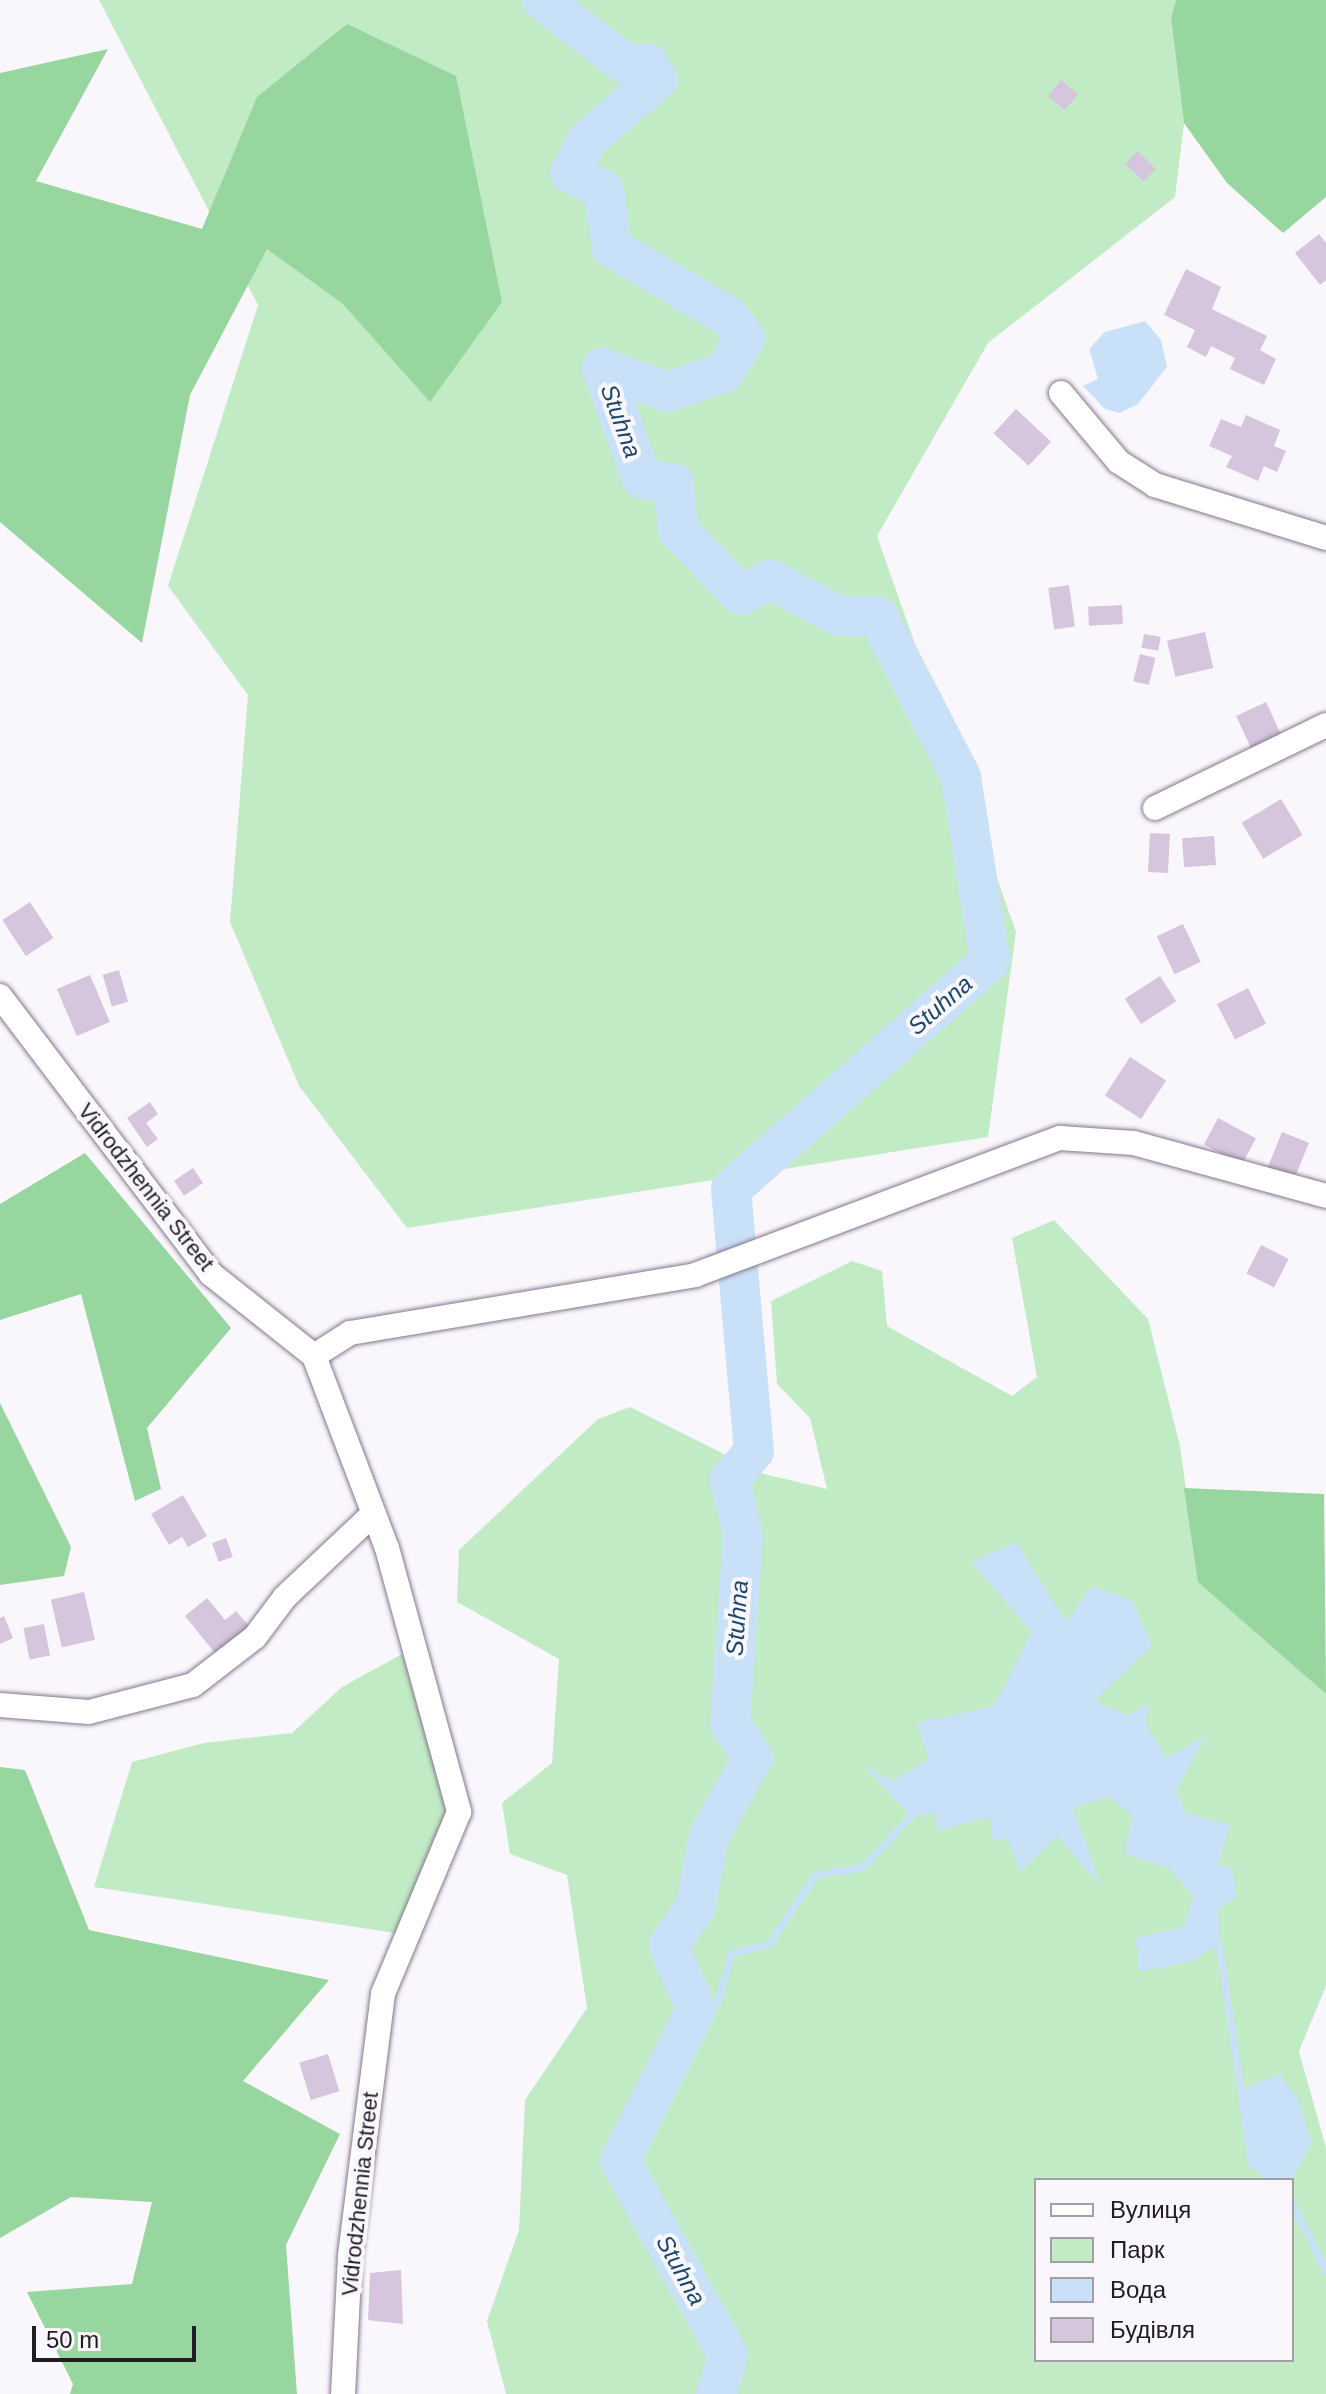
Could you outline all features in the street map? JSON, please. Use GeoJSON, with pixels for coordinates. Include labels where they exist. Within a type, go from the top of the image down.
{"type":"FeatureCollection","features":[{"type":"Feature","properties":{"kind":"street"},"geometry":{"type":"LineString","coordinates":[[1061,393],[1119,462],[1155,485],[1326,538]]}},
{"type":"Feature","properties":{"kind":"street"},"geometry":{"type":"LineString","coordinates":[[1155,808],[1326,725]]}},
{"type":"Feature","properties":{"kind":"street","name":"Vidrodzhennia Street"},"geometry":{"type":"LineString","coordinates":[[0,996],[211,1274],[314,1356],[373,1514],[459,1812],[383,1994],[350,2256],[343,2394]]}},
{"type":"Feature","properties":{"kind":"street"},"geometry":{"type":"LineString","coordinates":[[314,1356],[350,1333],[695,1275],[769,1251],[1060,1138],[1134,1143],[1326,1196]]}},
{"type":"Feature","properties":{"kind":"street"},"geometry":{"type":"LineString","coordinates":[[0,1705],[89,1712],[193,1685],[255,1637],[285,1597],[373,1514]]}},
{"type":"Feature","properties":{"kind":"green space"},"geometry":{"type":"Polygon","coordinates":[[[99,0],[1176,0],[1171,18],[1184,123],[1175,197],[988,343],[877,536],[1016,932],[988,1137],[407,1228],[299,1086],[230,922],[248,695],[168,586],[258,305],[99,0]]]}},
{"type":"Feature","properties":{"kind":"green space"},"geometry":{"type":"Polygon","coordinates":[[[1176,0],[1326,0],[1326,197],[1283,233],[1227,183],[1184,123],[1171,18],[1176,0]]]}},
{"type":"Feature","properties":{"kind":"green space"},"geometry":{"type":"Polygon","coordinates":[[[347,24],[456,76],[502,302],[430,402],[343,304],[267,249],[190,395],[142,643],[0,522],[0,73],[108,49],[36,181],[202,229],[257,97],[347,24]]]}},
{"type":"Feature","properties":{"kind":"green space"},"geometry":{"type":"Polygon","coordinates":[[[85,1153],[231,1328],[147,1428],[161,1489],[135,1501],[81,1294],[0,1320],[0,1204],[85,1153]]]}},
{"type":"Feature","properties":{"kind":"green space"},"geometry":{"type":"Polygon","coordinates":[[[1054,1220],[1148,1319],[1180,1446],[1199,1582],[1326,1694],[1326,1986],[1299,2051],[1326,2148],[1326,2394],[506,2394],[487,2321],[519,2230],[525,2100],[587,2008],[567,1875],[510,1854],[502,1803],[552,1763],[559,1659],[457,1602],[459,1550],[598,1419],[630,1407],[764,1474],[827,1489],[810,1418],[777,1384],[771,1301],[852,1261],[882,1271],[887,1326],[1012,1396],[1037,1377],[1012,1238],[1054,1220]]]}},
{"type":"Feature","properties":{"kind":"green space"},"geometry":{"type":"Polygon","coordinates":[[[0,1403],[71,1547],[64,1576],[0,1585],[0,1403]]]}},
{"type":"Feature","properties":{"kind":"green space"},"geometry":{"type":"Polygon","coordinates":[[[1184,1488],[1324,1494],[1326,1694],[1198,1582],[1184,1488]]]}},
{"type":"Feature","properties":{"kind":"green space"},"geometry":{"type":"Polygon","coordinates":[[[402,1654],[449,1811],[402,1934],[94,1887],[132,1762],[204,1743],[292,1733],[342,1687],[402,1654]]]}},
{"type":"Feature","properties":{"kind":"green space"},"geometry":{"type":"Polygon","coordinates":[[[0,1767],[25,1770],[89,1930],[329,1980],[243,2081],[340,2134],[286,2245],[297,2394],[70,2394],[73,2384],[27,2292],[132,2284],[152,2202],[71,2197],[0,2238],[0,1767]]]}},
{"type":"Feature","properties":{"kind":"water"},"geometry":{"type":"Polygon","coordinates":[[[1145,321],[1161,340],[1167,367],[1138,404],[1120,413],[1105,409],[1083,386],[1098,379],[1089,349],[1105,332],[1145,321]]]}},
{"type":"Feature","properties":{"kind":"water"},"geometry":{"type":"Polygon","coordinates":[[[1016,1542],[1066,1621],[1093,1586],[1132,1601],[1152,1646],[1094,1701],[1126,1715],[1150,1704],[1145,1722],[1166,1758],[1206,1736],[1176,1790],[1186,1813],[1230,1825],[1218,1866],[1233,1868],[1236,1897],[1218,1909],[1219,1944],[1192,1961],[1139,1972],[1136,1938],[1184,1927],[1193,1896],[1169,1868],[1125,1854],[1132,1815],[1109,1797],[1073,1808],[1100,1885],[1057,1836],[1020,1872],[1007,1838],[993,1842],[990,1817],[937,1831],[936,1813],[911,1816],[861,1763],[892,1781],[929,1759],[917,1723],[994,1706],[1032,1632],[971,1562],[1016,1542]]]}},
{"type":"Feature","properties":{"kind":"water"},"geometry":{"type":"Polygon","coordinates":[[[1279,2074],[1297,2098],[1312,2141],[1292,2178],[1270,2178],[1251,2163],[1239,2091],[1279,2074]]]}},
{"type":"Feature","properties":{"kind":"building"},"geometry":{"type":"Polygon","coordinates":[[[1061,80],[1078,94],[1065,110],[1048,96],[1061,80]]]}},
{"type":"Feature","properties":{"kind":"building"},"geometry":{"type":"Polygon","coordinates":[[[1138,151],[1156,169],[1143,181],[1125,164],[1138,151]]]}},
{"type":"Feature","properties":{"kind":"building"},"geometry":{"type":"Polygon","coordinates":[[[1319,234],[1326,243],[1326,280],[1320,285],[1295,253],[1319,234]]]}},
{"type":"Feature","properties":{"kind":"building"},"geometry":{"type":"Polygon","coordinates":[[[1186,269],[1221,287],[1212,309],[1267,336],[1260,350],[1276,359],[1264,385],[1230,369],[1235,358],[1211,346],[1206,357],[1187,347],[1195,330],[1164,315],[1186,269]]]}},
{"type":"Feature","properties":{"kind":"building"},"geometry":{"type":"Polygon","coordinates":[[[1016,409],[1051,442],[1029,466],[993,433],[1016,409]]]}},
{"type":"Feature","properties":{"kind":"building"},"geometry":{"type":"Polygon","coordinates":[[[1246,415],[1280,430],[1274,446],[1286,451],[1277,472],[1264,466],[1258,481],[1226,467],[1232,456],[1209,446],[1221,419],[1241,427],[1246,415]]]}},
{"type":"Feature","properties":{"kind":"building"},"geometry":{"type":"Polygon","coordinates":[[[1069,585],[1075,627],[1054,630],[1048,588],[1069,585]]]}},
{"type":"Feature","properties":{"kind":"building"},"geometry":{"type":"Polygon","coordinates":[[[1122,605],[1123,624],[1089,626],[1088,607],[1122,605]]]}},
{"type":"Feature","properties":{"kind":"building"},"geometry":{"type":"Polygon","coordinates":[[[1205,632],[1213,668],[1175,677],[1167,641],[1205,632]]]}},
{"type":"Feature","properties":{"kind":"building"},"geometry":{"type":"Polygon","coordinates":[[[1144,634],[1161,637],[1158,651],[1142,648],[1144,634]]]}},
{"type":"Feature","properties":{"kind":"building"},"geometry":{"type":"Polygon","coordinates":[[[1140,654],[1156,658],[1149,685],[1133,681],[1140,654]]]}},
{"type":"Feature","properties":{"kind":"building"},"geometry":{"type":"Polygon","coordinates":[[[1266,702],[1283,739],[1253,753],[1236,716],[1266,702]]]}},
{"type":"Feature","properties":{"kind":"building"},"geometry":{"type":"Polygon","coordinates":[[[1281,799],[1303,835],[1263,859],[1242,823],[1281,799]]]}},
{"type":"Feature","properties":{"kind":"building"},"geometry":{"type":"Polygon","coordinates":[[[1150,833],[1170,834],[1168,873],[1148,872],[1150,833]]]}},
{"type":"Feature","properties":{"kind":"building"},"geometry":{"type":"Polygon","coordinates":[[[1214,836],[1216,865],[1184,867],[1182,838],[1214,836]]]}},
{"type":"Feature","properties":{"kind":"building"},"geometry":{"type":"Polygon","coordinates":[[[30,902],[53,938],[26,956],[2,920],[30,902]]]}},
{"type":"Feature","properties":{"kind":"building"},"geometry":{"type":"Polygon","coordinates":[[[1183,924],[1201,962],[1174,974],[1157,936],[1183,924]]]}},
{"type":"Feature","properties":{"kind":"building"},"geometry":{"type":"Polygon","coordinates":[[[119,970],[128,1002],[112,1006],[103,975],[119,970]]]}},
{"type":"Feature","properties":{"kind":"building"},"geometry":{"type":"Polygon","coordinates":[[[90,975],[110,1022],[77,1036],[57,989],[90,975]]]}},
{"type":"Feature","properties":{"kind":"building"},"geometry":{"type":"Polygon","coordinates":[[[1160,976],[1176,1001],[1141,1024],[1125,999],[1160,976]]]}},
{"type":"Feature","properties":{"kind":"building"},"geometry":{"type":"Polygon","coordinates":[[[1248,988],[1266,1024],[1235,1040],[1217,1004],[1248,988]]]}},
{"type":"Feature","properties":{"kind":"building"},"geometry":{"type":"Polygon","coordinates":[[[1130,1057],[1166,1080],[1141,1119],[1105,1096],[1130,1057]]]}},
{"type":"Feature","properties":{"kind":"building"},"geometry":{"type":"Polygon","coordinates":[[[150,1102],[158,1114],[146,1123],[158,1139],[147,1147],[127,1118],[150,1102]]]}},
{"type":"Feature","properties":{"kind":"building"},"geometry":{"type":"Polygon","coordinates":[[[1218,1118],[1256,1138],[1242,1165],[1204,1144],[1218,1118]]]}},
{"type":"Feature","properties":{"kind":"building"},"geometry":{"type":"Polygon","coordinates":[[[1282,1132],[1309,1143],[1294,1181],[1267,1170],[1282,1132]]]}},
{"type":"Feature","properties":{"kind":"building"},"geometry":{"type":"Polygon","coordinates":[[[193,1168],[203,1183],[184,1196],[174,1181],[193,1168]]]}},
{"type":"Feature","properties":{"kind":"building"},"geometry":{"type":"Polygon","coordinates":[[[1261,1245],[1289,1259],[1274,1288],[1246,1274],[1261,1245]]]}},
{"type":"Feature","properties":{"kind":"building"},"geometry":{"type":"Polygon","coordinates":[[[183,1495],[207,1536],[188,1547],[182,1537],[169,1545],[151,1514],[183,1495]]]}},
{"type":"Feature","properties":{"kind":"building"},"geometry":{"type":"Polygon","coordinates":[[[226,1538],[233,1557],[219,1562],[212,1543],[226,1538]]]}},
{"type":"Feature","properties":{"kind":"building"},"geometry":{"type":"Polygon","coordinates":[[[84,1592],[95,1640],[62,1647],[51,1600],[84,1592]]]}},
{"type":"Feature","properties":{"kind":"building"},"geometry":{"type":"Polygon","coordinates":[[[207,1598],[225,1620],[236,1611],[249,1626],[215,1653],[185,1616],[207,1598]]]}},
{"type":"Feature","properties":{"kind":"building"},"geometry":{"type":"Polygon","coordinates":[[[4,1616],[13,1638],[0,1644],[0,1618],[4,1616]]]}},
{"type":"Feature","properties":{"kind":"building"},"geometry":{"type":"Polygon","coordinates":[[[44,1624],[50,1655],[29,1659],[23,1628],[44,1624]]]}},
{"type":"Feature","properties":{"kind":"building"},"geometry":{"type":"Polygon","coordinates":[[[328,2054],[339,2091],[311,2100],[299,2063],[328,2054]]]}},
{"type":"Feature","properties":{"kind":"building"},"geometry":{"type":"Polygon","coordinates":[[[401,2270],[403,2324],[368,2320],[370,2273],[401,2270]]]}},
{"type":"Feature","properties":{"kind":"waterway","name":"Stuhna"},"geometry":{"type":"LineString","coordinates":[[542,0],[624,63],[648,64],[658,79],[587,140],[570,173],[604,190],[612,248],[729,317],[745,338],[725,372],[668,392],[602,368],[642,479],[674,483],[678,530],[741,595],[771,580],[840,616],[878,616],[961,777],[990,961],[731,1189],[754,1451],[730,1480],[743,1535],[730,1724],[753,1757],[709,1836],[696,1906],[669,1946],[696,2010],[620,2161],[728,2355],[716,2394]]}},
{"type":"Feature","properties":{"kind":"waterway"},"geometry":{"type":"LineString","coordinates":[[696,2010],[717,2004],[731,1953],[769,1944],[816,1874],[861,1868],[911,1816]]}},
{"type":"Feature","properties":{"kind":"waterway"},"geometry":{"type":"LineString","coordinates":[[1219,1944],[1251,2163],[1270,2178]]}},
{"type":"Feature","properties":{"kind":"waterway"},"geometry":{"type":"LineString","coordinates":[[1294,2208],[1326,2271]]}}]}
